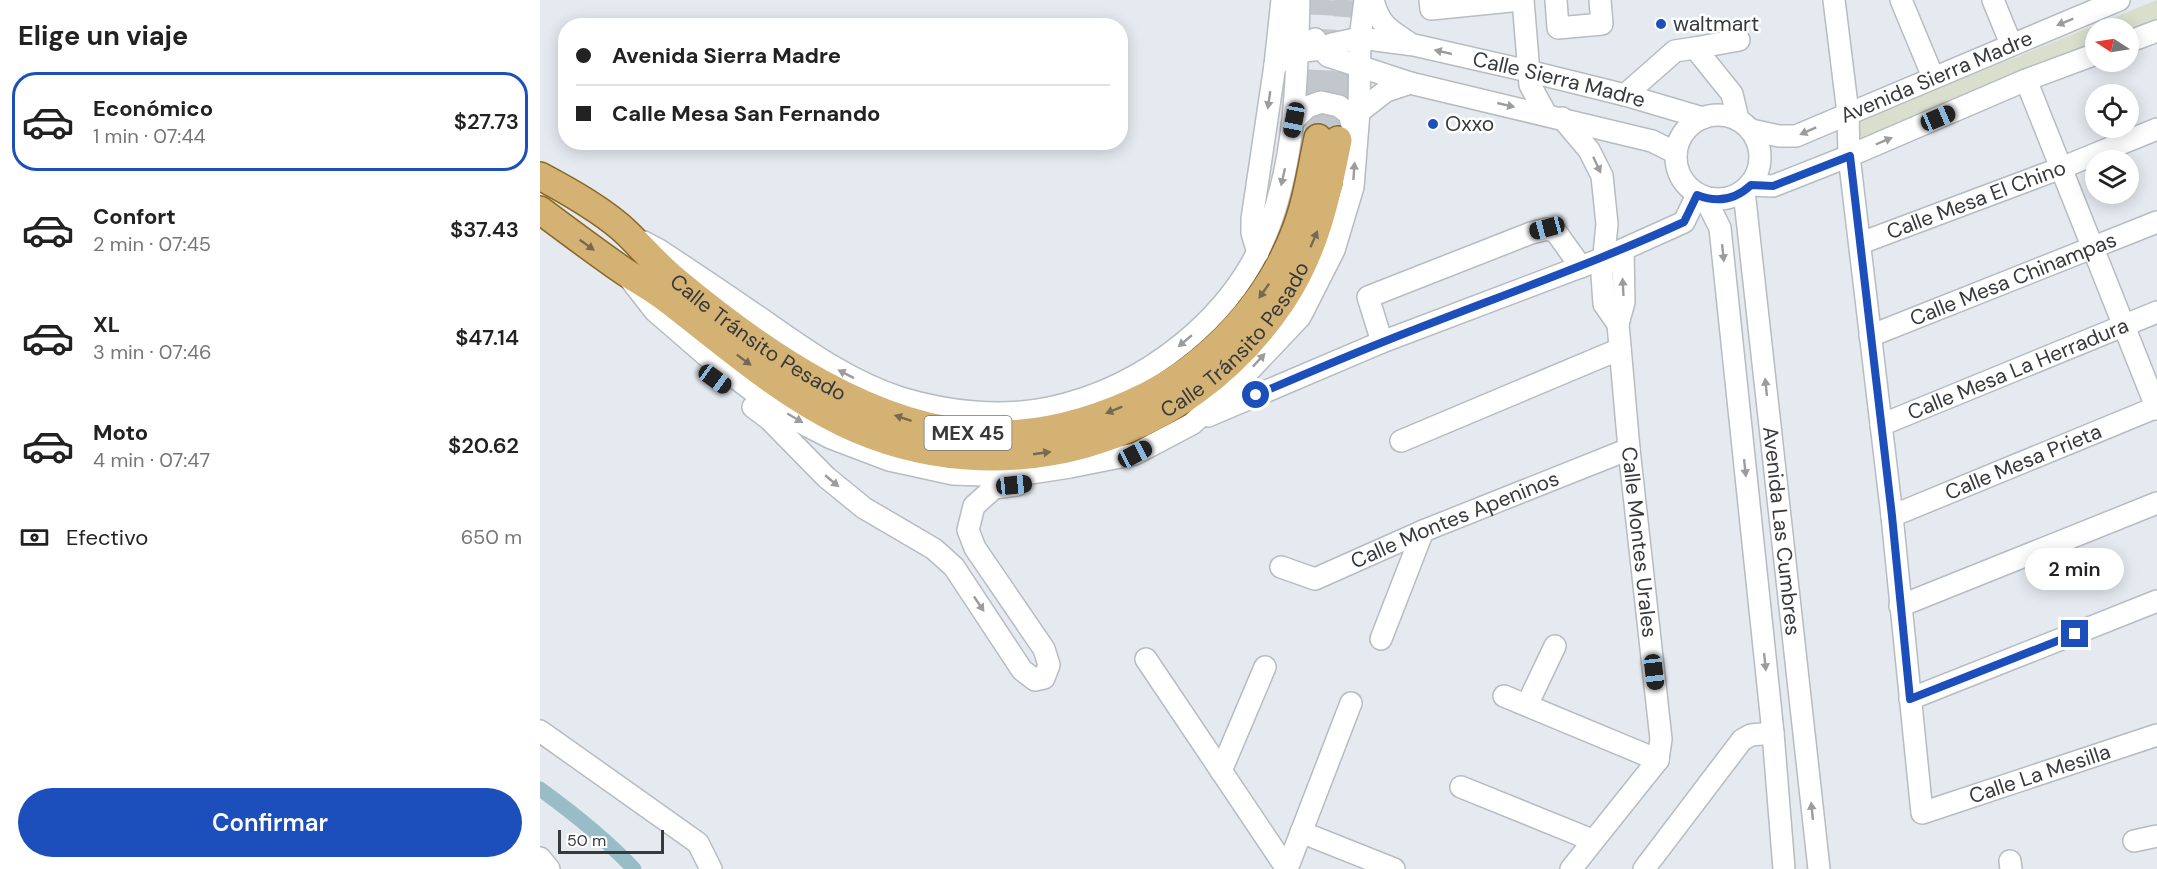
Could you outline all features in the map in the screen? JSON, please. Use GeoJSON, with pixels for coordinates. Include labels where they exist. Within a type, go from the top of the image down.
{"type":"FeatureCollection","features":[{"type":"Feature","properties":{"kind":"main road","name":"Calle Tránsito Pesado"},"geometry":{"type":"LineString","coordinates":[[540,176],[593,208],[628,234],[644,252],[707,306],[804,374],[859,402],[902,418],[964,433],[1012,434],[1044,430],[1099,416],[1156,391],[1195,365],[1256,303],[1282,263],[1305,202],[1337,139]]}},
{"type":"Feature","properties":{"kind":"main road","name":"Calle Tránsito Pesado"},"geometry":{"type":"LineString","coordinates":[[540,210],[624,272],[661,295],[780,386],[815,408],[871,435],[927,450],[946,454],[1004,458],[1061,451],[1112,437],[1169,407],[1217,373],[1254,337],[1282,301],[1296,276],[1318,230],[1328,192],[1337,139]]}},
{"type":"Feature","properties":{"kind":"street"},"geometry":{"type":"LineString","coordinates":[[1359,112],[1358,66],[1365,0]]}},
{"type":"Feature","properties":{"kind":"street"},"geometry":{"type":"LineString","coordinates":[[1373,0],[1376,11],[1387,29],[1414,45]]}},
{"type":"Feature","properties":{"kind":"street"},"geometry":{"type":"LineString","coordinates":[[1430,0],[1431,9],[1522,0]]}},
{"type":"Feature","properties":{"kind":"street","name":"Calle Montes Urales"},"geometry":{"type":"LineString","coordinates":[[1522,0],[1530,85],[1554,116],[1589,150],[1602,176],[1607,224],[1614,254],[1602,280],[1604,304],[1618,324],[1629,449],[1661,739],[1658,760]]}},
{"type":"Feature","properties":{"kind":"street"},"geometry":{"type":"LineString","coordinates":[[1556,0],[1558,28],[1602,24],[1600,0]]}},
{"type":"Feature","properties":{"kind":"street"},"geometry":{"type":"LineString","coordinates":[[1834,0],[1892,516],[1910,699],[2157,601]]}},
{"type":"Feature","properties":{"kind":"street"},"geometry":{"type":"LineString","coordinates":[[1901,0],[1933,77]]}},
{"type":"Feature","properties":{"kind":"street"},"geometry":{"type":"LineString","coordinates":[[1993,0],[2011,44]]}},
{"type":"Feature","properties":{"kind":"street","name":"Avenida Sierra Madre"},"geometry":{"type":"LineString","coordinates":[[1744,125],[1779,136],[1796,136],[2120,0]]}},
{"type":"Feature","properties":{"kind":"street"},"geometry":{"type":"LineString","coordinates":[[1293,3],[1322,49]]}},
{"type":"Feature","properties":{"kind":"street"},"geometry":{"type":"LineString","coordinates":[[628,234],[659,250],[810,354],[843,373],[910,401],[943,409],[990,412],[1048,409],[1074,402],[1116,386],[1155,364],[1200,327],[1241,280],[1258,253],[1278,197],[1294,120],[1297,52],[1293,3]]}},
{"type":"Feature","properties":{"kind":"street"},"geometry":{"type":"LineString","coordinates":[[1258,253],[1252,233],[1252,219],[1275,65],[1293,3]]}},
{"type":"Feature","properties":{"kind":"street"},"geometry":{"type":"LineString","coordinates":[[2139,38],[2157,31]]}},
{"type":"Feature","properties":{"kind":"street"},"geometry":{"type":"LineString","coordinates":[[1275,65],[1297,52],[1322,49],[1332,44],[1360,38],[1414,45]]}},
{"type":"Feature","properties":{"kind":"street"},"geometry":{"type":"LineString","coordinates":[[1625,94],[1674,51],[1739,40]]}},
{"type":"Feature","properties":{"kind":"street","name":"Calle Sierra Madre"},"geometry":{"type":"LineString","coordinates":[[1414,45],[1625,94],[1703,118]]}},
{"type":"Feature","properties":{"kind":"street"},"geometry":{"type":"LineString","coordinates":[[1695,48],[1732,94],[1744,125],[1760,148],[1760,167],[1747,188],[1732,198],[1719,200],[1701,196],[1685,184],[1677,169],[1676,153],[1680,138],[1690,126],[1703,118],[1716,115],[1744,125]]}},
{"type":"Feature","properties":{"kind":"street","name":"Calle Sierra Madre"},"geometry":{"type":"LineString","coordinates":[[1322,49],[1328,56],[1420,85],[1652,141],[1676,153]]}},
{"type":"Feature","properties":{"kind":"street","name":"Avenida Sierra Madre"},"geometry":{"type":"LineString","coordinates":[[1747,188],[1773,186],[1850,156],[2026,80],[2085,58]]}},
{"type":"Feature","properties":{"kind":"street"},"geometry":{"type":"LineString","coordinates":[[2026,80],[2157,408]]}},
{"type":"Feature","properties":{"kind":"street"},"geometry":{"type":"LineString","coordinates":[[1337,139],[1359,112],[1386,91],[1420,85]]}},
{"type":"Feature","properties":{"kind":"street"},"geometry":{"type":"LineString","coordinates":[[1194,422],[1246,374],[1300,317],[1334,250],[1353,187],[1337,139],[1348,114],[1339,106],[1321,102],[1307,107],[1294,120]]}},
{"type":"Feature","properties":{"kind":"street","name":"Calle Mesa El Chino"},"geometry":{"type":"LineString","coordinates":[[1861,243],[2061,168],[2157,129]]}},
{"type":"Feature","properties":{"kind":"street","name":"Avenida Las Cumbres"},"geometry":{"type":"LineString","coordinates":[[1747,188],[1819,869]]}},
{"type":"Feature","properties":{"kind":"street"},"geometry":{"type":"LineString","coordinates":[[624,272],[655,311],[671,341],[697,366],[769,419],[826,477],[864,508],[934,549],[954,567],[1022,670],[1035,680],[1044,678],[1050,664],[1044,649],[975,548],[968,530],[974,506],[994,488],[1091,477],[1104,472],[1194,422],[1382,342],[1614,254],[1684,222],[1701,196]]}},
{"type":"Feature","properties":{"kind":"street","name":"Avenida Las Cumbres"},"geometry":{"type":"LineString","coordinates":[[1701,196],[1720,228],[1773,733],[1784,869]]}},
{"type":"Feature","properties":{"kind":"street","name":"Calle Mesa Chinampas"},"geometry":{"type":"LineString","coordinates":[[1870,336],[2157,222]]}},
{"type":"Feature","properties":{"kind":"street"},"geometry":{"type":"LineString","coordinates":[[1382,342],[1368,297],[1531,233],[1547,228],[1556,232],[1581,267]]}},
{"type":"Feature","properties":{"kind":"street"},"geometry":{"type":"LineString","coordinates":[[655,311],[740,382],[794,419],[831,438],[889,460],[953,474],[1012,476],[1070,468],[1135,454]]}},
{"type":"Feature","properties":{"kind":"street","name":"Calle Mesa La Herradura"},"geometry":{"type":"LineString","coordinates":[[1881,425],[2157,312]]}},
{"type":"Feature","properties":{"kind":"street"},"geometry":{"type":"LineString","coordinates":[[1401,441],[1620,349]]}},
{"type":"Feature","properties":{"kind":"street","name":"Calle Mesa Prieta"},"geometry":{"type":"LineString","coordinates":[[1892,516],[2157,408]]}},
{"type":"Feature","properties":{"kind":"street","name":"Calle Montes Apeninos"},"geometry":{"type":"LineString","coordinates":[[1281,567],[1315,579],[1423,531],[1629,449]]}},
{"type":"Feature","properties":{"kind":"street"},"geometry":{"type":"LineString","coordinates":[[1900,606],[2157,503]]}},
{"type":"Feature","properties":{"kind":"street"},"geometry":{"type":"LineString","coordinates":[[1381,639],[1423,531]]}},
{"type":"Feature","properties":{"kind":"street"},"geometry":{"type":"LineString","coordinates":[[1527,705],[1555,646]]}},
{"type":"Feature","properties":{"kind":"street"},"geometry":{"type":"LineString","coordinates":[[1146,659],[1287,869]]}},
{"type":"Feature","properties":{"kind":"street"},"geometry":{"type":"LineString","coordinates":[[1221,771],[1265,667]]}},
{"type":"Feature","properties":{"kind":"street"},"geometry":{"type":"LineString","coordinates":[[1504,696],[1658,760],[1571,869]]}},
{"type":"Feature","properties":{"kind":"street","name":"Calle La Mesilla"},"geometry":{"type":"LineString","coordinates":[[1910,699],[1922,813],[2157,735]]}},
{"type":"Feature","properties":{"kind":"street"},"geometry":{"type":"LineString","coordinates":[[1287,869],[1351,703]]}},
{"type":"Feature","properties":{"kind":"street"},"geometry":{"type":"LineString","coordinates":[[540,731],[698,843],[711,869]]}},
{"type":"Feature","properties":{"kind":"street"},"geometry":{"type":"LineString","coordinates":[[1644,869],[1742,740],[1751,735],[1773,733]]}},
{"type":"Feature","properties":{"kind":"street"},"geometry":{"type":"LineString","coordinates":[[1461,787],[1592,840]]}},
{"type":"Feature","properties":{"kind":"street"},"geometry":{"type":"LineString","coordinates":[[1301,832],[1394,869]]}},
{"type":"Feature","properties":{"kind":"street"},"geometry":{"type":"LineString","coordinates":[[2134,841],[2157,836]]}},
{"type":"Feature","properties":{"kind":"street"},"geometry":{"type":"LineString","coordinates":[[540,858],[549,869]]}},
{"type":"Feature","properties":{"kind":"green space"},"geometry":{"type":"Polygon","coordinates":[[[2157,0],[2157,21],[2139,29],[2139,18],[2113,18],[2157,0]]]}},
{"type":"Feature","properties":{"kind":"green space"},"geometry":{"type":"Polygon","coordinates":[[[2085,29],[2085,51],[1857,147],[1851,115],[2014,58],[2085,29]]]}},
{"type":"Feature","properties":{"kind":"waterway"},"geometry":{"type":"LineString","coordinates":[[540,789],[589,827],[634,869]]}},
{"type":"Feature","properties":{"kind":"tunnel"},"geometry":{"type":"LineString","coordinates":[[1318,138],[1324,0]]}},
{"type":"Feature","properties":{"kind":"tunnel"},"geometry":{"type":"LineString","coordinates":[[1338,140],[1348,0]]}},
{"type":"Feature","properties":{"kind":"place","name":"waltmart"},"geometry":{"type":"Point","coordinates":[1661,24]}},
{"type":"Feature","properties":{"kind":"place","name":"Oxxo"},"geometry":{"type":"Point","coordinates":[1433,124]}},
{"type":"Feature","properties":{"kind":"route"},"geometry":{"type":"LineString","coordinates":[[1256,395],[1382,342],[1604,258],[1664,232],[1684,222],[1697,195],[1719,200],[1732,198],[1751,185],[1773,186],[1850,156],[1892,516],[1910,699],[2075,634]]}}]}
